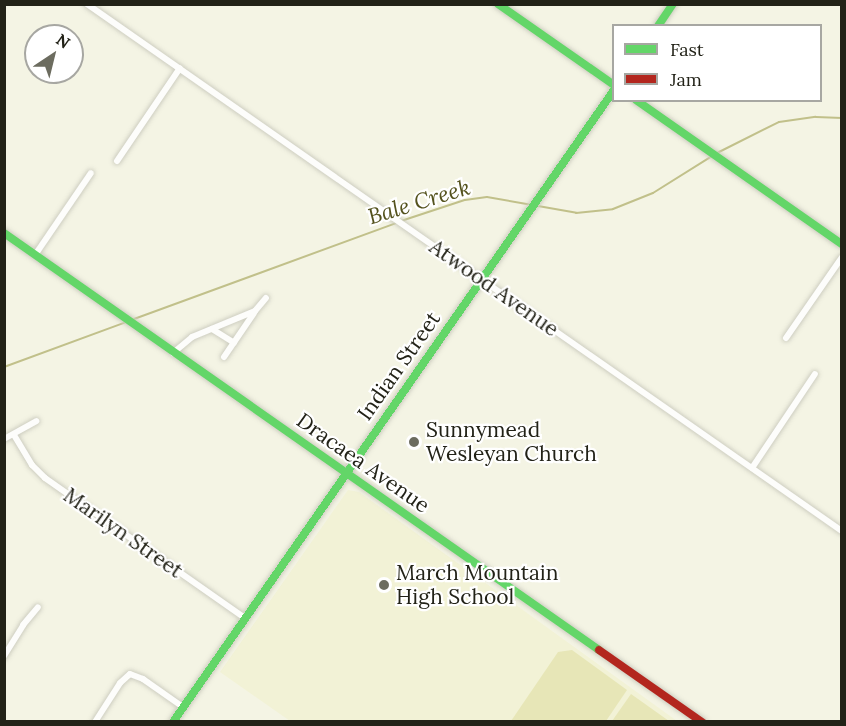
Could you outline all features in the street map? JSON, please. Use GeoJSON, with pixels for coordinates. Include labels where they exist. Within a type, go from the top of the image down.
{"type":"FeatureCollection","features":[{"type":"Feature","properties":{"kind":"street","name":"Atwood Avenue"},"geometry":{"type":"LineString","coordinates":[[87,4],[842,531]]}},
{"type":"Feature","properties":{"kind":"street"},"geometry":{"type":"LineString","coordinates":[[498,4],[612,86]]}},
{"type":"Feature","properties":{"kind":"street"},"geometry":{"type":"LineString","coordinates":[[659,24],[673,4]]}},
{"type":"Feature","properties":{"kind":"street"},"geometry":{"type":"LineString","coordinates":[[117,161],[180,68]]}},
{"type":"Feature","properties":{"kind":"street","name":"Indian Street"},"geometry":{"type":"LineString","coordinates":[[173,722],[612,90]]}},
{"type":"Feature","properties":{"kind":"street"},"geometry":{"type":"LineString","coordinates":[[639,102],[842,244]]}},
{"type":"Feature","properties":{"kind":"street"},"geometry":{"type":"LineString","coordinates":[[35,255],[91,173]]}},
{"type":"Feature","properties":{"kind":"street","name":"Dracaea Avenue"},"geometry":{"type":"LineString","coordinates":[[4,233],[702,722]]}},
{"type":"Feature","properties":{"kind":"street"},"geometry":{"type":"LineString","coordinates":[[786,338],[842,257]]}},
{"type":"Feature","properties":{"kind":"street"},"geometry":{"type":"LineString","coordinates":[[224,357],[266,298]]}},
{"type":"Feature","properties":{"kind":"street"},"geometry":{"type":"LineString","coordinates":[[173,353],[192,336],[255,311]]}},
{"type":"Feature","properties":{"kind":"street"},"geometry":{"type":"LineString","coordinates":[[212,329],[234,343]]}},
{"type":"Feature","properties":{"kind":"street"},"geometry":{"type":"LineString","coordinates":[[752,468],[815,374]]}},
{"type":"Feature","properties":{"kind":"street"},"geometry":{"type":"LineString","coordinates":[[4,439],[36,421]]}},
{"type":"Feature","properties":{"kind":"street","name":"Marilyn Street"},"geometry":{"type":"LineString","coordinates":[[14,435],[32,465],[45,478],[245,618]]}},
{"type":"Feature","properties":{"kind":"street"},"geometry":{"type":"LineString","coordinates":[[4,656],[38,607]]}},
{"type":"Feature","properties":{"kind":"street"},"geometry":{"type":"LineString","coordinates":[[95,722],[120,683],[130,674],[143,679],[183,707]]}},
{"type":"Feature","properties":{"kind":"shaded area","name":"March Mountain High School"},"geometry":{"type":"Polygon","coordinates":[[[348,490],[359,492],[677,721],[290,721],[220,672],[348,490]]]}},
{"type":"Feature","properties":{"kind":"green space"},"geometry":{"type":"Polygon","coordinates":[[[572,650],[627,690],[606,721],[511,721],[558,652],[572,650]]]}},
{"type":"Feature","properties":{"kind":"green space"},"geometry":{"type":"Polygon","coordinates":[[[631,694],[669,721],[612,721],[631,694]]]}},
{"type":"Feature","properties":{"kind":"waterway","name":"Bale Creek"},"geometry":{"type":"LineString","coordinates":[[717,153],[779,122],[816,117],[842,118]]}},
{"type":"Feature","properties":{"kind":"waterway","name":"Bale Creek"},"geometry":{"type":"LineString","coordinates":[[538,206],[576,213],[613,209],[653,193],[712,156]]}},
{"type":"Feature","properties":{"kind":"waterway","name":"Bale Creek"},"geometry":{"type":"LineString","coordinates":[[401,221],[465,200],[487,197],[532,205]]}},
{"type":"Feature","properties":{"kind":"waterway","name":"Bale Creek"},"geometry":{"type":"LineString","coordinates":[[134,319],[396,223]]}},
{"type":"Feature","properties":{"kind":"waterway","name":"Bale Creek"},"geometry":{"type":"LineString","coordinates":[[4,367],[126,322]]}},
{"type":"Feature","properties":{"kind":"traffic: fast"},"geometry":{"type":"LineString","coordinates":[[498,4],[612,84]]}},
{"type":"Feature","properties":{"kind":"traffic: fast"},"geometry":{"type":"LineString","coordinates":[[659,24],[673,4]]}},
{"type":"Feature","properties":{"kind":"traffic: fast"},"geometry":{"type":"LineString","coordinates":[[173,722],[612,93]]}},
{"type":"Feature","properties":{"kind":"traffic: fast"},"geometry":{"type":"LineString","coordinates":[[639,102],[842,244]]}},
{"type":"Feature","properties":{"kind":"traffic: fast"},"geometry":{"type":"LineString","coordinates":[[4,233],[599,650]]}},
{"type":"Feature","properties":{"kind":"traffic: jam"},"geometry":{"type":"LineString","coordinates":[[599,650],[702,722]]}},
{"type":"Feature","properties":{"kind":"place","name":"Sunnymead Wesleyan Church"},"geometry":{"type":"Point","coordinates":[414,442]}},
{"type":"Feature","properties":{"kind":"place","name":"March Mountain High School"},"geometry":{"type":"Point","coordinates":[384,585]}}]}
